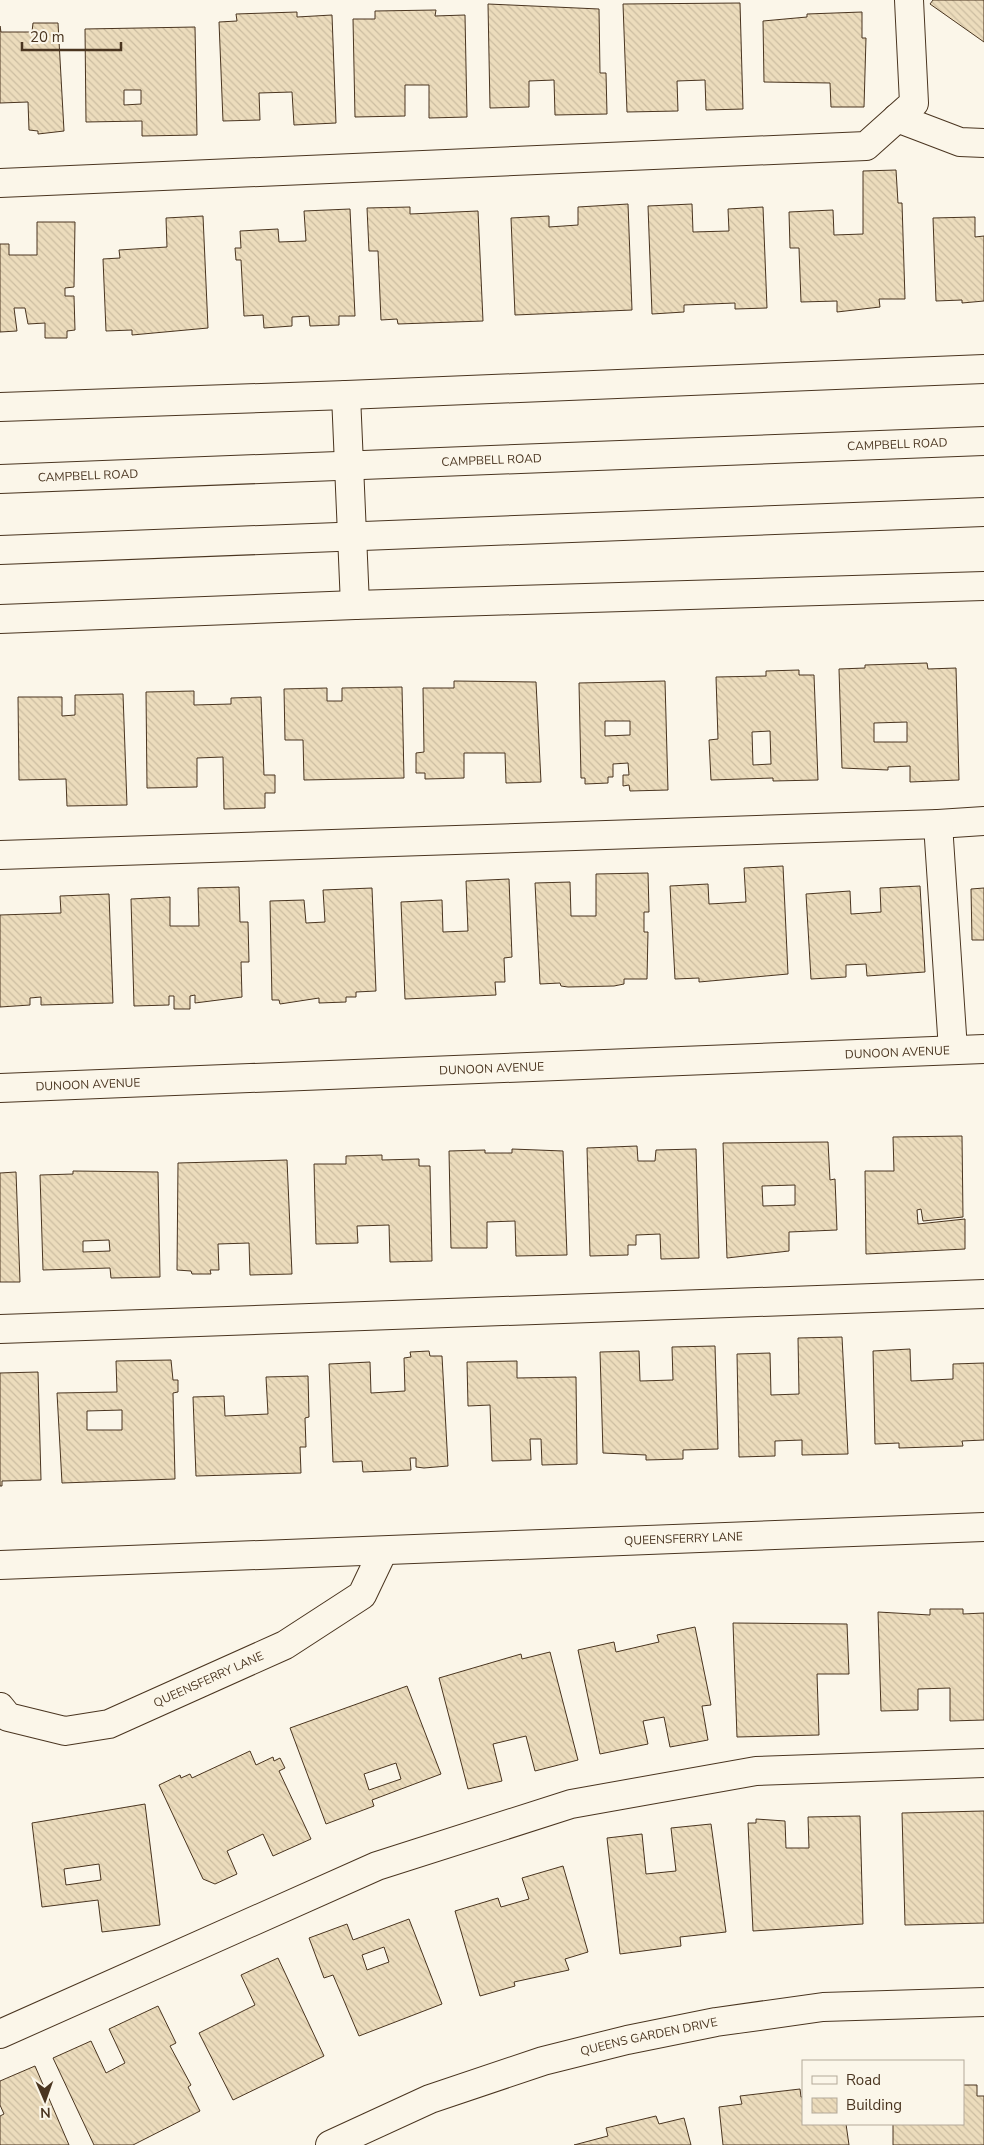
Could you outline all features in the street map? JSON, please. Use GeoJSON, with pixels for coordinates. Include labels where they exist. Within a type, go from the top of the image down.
{"type":"FeatureCollection","features":[{"type":"Feature","properties":{"kind":"street"},"geometry":{"type":"LineString","coordinates":[[0,183],[866,146],[914,103],[908,0]]}},
{"type":"Feature","properties":{"kind":"street"},"geometry":{"type":"LineString","coordinates":[[897,118],[960,142],[984,143]]}},
{"type":"Feature","properties":{"kind":"street"},"geometry":{"type":"LineString","coordinates":[[0,407],[346,396],[984,369]]}},
{"type":"Feature","properties":{"kind":"street"},"geometry":{"type":"LineString","coordinates":[[346,396],[355,606]]}},
{"type":"Feature","properties":{"kind":"street","name":"CAMPBELL ROAD"},"geometry":{"type":"LineString","coordinates":[[0,479],[984,442]]}},
{"type":"Feature","properties":{"kind":"street"},"geometry":{"type":"LineString","coordinates":[[0,550],[984,512]]}},
{"type":"Feature","properties":{"kind":"street"},"geometry":{"type":"LineString","coordinates":[[0,620],[355,606],[984,586]]}},
{"type":"Feature","properties":{"kind":"street"},"geometry":{"type":"LineString","coordinates":[[0,855],[984,821]]}},
{"type":"Feature","properties":{"kind":"street"},"geometry":{"type":"LineString","coordinates":[[938,824],[953,1050]]}},
{"type":"Feature","properties":{"kind":"street","name":"DUNOON AVENUE"},"geometry":{"type":"LineString","coordinates":[[0,1088],[984,1049]]}},
{"type":"Feature","properties":{"kind":"street"},"geometry":{"type":"LineString","coordinates":[[0,1329],[984,1294]]}},
{"type":"Feature","properties":{"kind":"street","name":"QUEENSFERRY LANE"},"geometry":{"type":"LineString","coordinates":[[0,1565],[984,1527]]}},
{"type":"Feature","properties":{"kind":"street","name":"QUEENSFERRY LANE"},"geometry":{"type":"LineString","coordinates":[[0,1707],[8,1717],[64,1731],[109,1724],[286,1644],[362,1595],[383,1550]]}},
{"type":"Feature","properties":{"kind":"street"},"geometry":{"type":"LineString","coordinates":[[0,2034],[376,1866],[572,1804],[756,1771],[984,1763]]}},
{"type":"Feature","properties":{"kind":"street","name":"QUEENS GARDEN DRIVE"},"geometry":{"type":"LineString","coordinates":[[330,2145],[430,2098],[543,2061],[627,2040],[716,2022],[823,2007],[984,2002]]}},
{"type":"Feature","properties":{"kind":"building"},"geometry":{"type":"Polygon","coordinates":[[[933,0],[984,0],[984,42],[930,4],[933,0]]]}},
{"type":"Feature","properties":{"kind":"building"},"geometry":{"type":"Polygon","coordinates":[[[740,3],[743,109],[706,110],[705,80],[677,81],[678,111],[627,112],[623,4],[740,3]]]}},
{"type":"Feature","properties":{"kind":"building"},"geometry":{"type":"Polygon","coordinates":[[[488,4],[599,9],[600,73],[606,73],[607,114],[555,115],[554,80],[529,81],[529,107],[490,108],[488,4]]]}},
{"type":"Feature","properties":{"kind":"building"},"geometry":{"type":"Polygon","coordinates":[[[436,10],[435,16],[465,15],[467,117],[429,118],[429,85],[405,85],[405,116],[355,117],[353,19],[375,19],[375,11],[436,10]]]}},
{"type":"Feature","properties":{"kind":"building"},"geometry":{"type":"Polygon","coordinates":[[[297,12],[297,17],[332,15],[336,123],[294,125],[292,92],[259,93],[260,120],[223,121],[219,22],[237,21],[236,14],[297,12]]]}},
{"type":"Feature","properties":{"kind":"building"},"geometry":{"type":"Polygon","coordinates":[[[862,12],[862,38],[866,38],[864,107],[831,107],[830,83],[764,82],[763,21],[807,17],[807,14],[862,12]]]}},
{"type":"Feature","properties":{"kind":"building"},"geometry":{"type":"Polygon","coordinates":[[[33,23],[58,23],[64,131],[38,134],[38,131],[29,130],[28,102],[0,103],[0,26],[1,32],[32,32],[33,23]]]}},
{"type":"Feature","properties":{"kind":"building"},"geometry":{"type":"Polygon","coordinates":[[[195,27],[197,135],[142,136],[142,121],[86,122],[85,29],[195,27]],[[124,90],[124,105],[141,104],[141,90],[124,90]]]}},
{"type":"Feature","properties":{"kind":"building"},"geometry":{"type":"Polygon","coordinates":[[[896,170],[898,203],[902,203],[905,299],[879,299],[880,307],[837,312],[837,301],[801,302],[799,248],[790,248],[789,212],[833,210],[834,235],[863,234],[863,171],[896,170]]]}},
{"type":"Feature","properties":{"kind":"building"},"geometry":{"type":"Polygon","coordinates":[[[628,204],[632,310],[515,315],[511,218],[549,216],[549,227],[578,225],[578,207],[628,204]]]}},
{"type":"Feature","properties":{"kind":"building"},"geometry":{"type":"Polygon","coordinates":[[[692,204],[693,232],[729,231],[728,209],[763,207],[767,308],[735,309],[735,303],[684,305],[684,312],[652,314],[648,206],[692,204]]]}},
{"type":"Feature","properties":{"kind":"building"},"geometry":{"type":"Polygon","coordinates":[[[410,207],[410,214],[478,211],[483,321],[398,324],[397,319],[381,320],[378,251],[369,251],[367,208],[410,207]]]}},
{"type":"Feature","properties":{"kind":"building"},"geometry":{"type":"Polygon","coordinates":[[[350,209],[355,316],[339,316],[339,325],[310,326],[309,316],[292,317],[292,326],[264,328],[263,315],[244,316],[241,260],[236,260],[235,248],[241,248],[240,231],[278,229],[279,242],[306,241],[304,211],[350,209]]]}},
{"type":"Feature","properties":{"kind":"building"},"geometry":{"type":"Polygon","coordinates":[[[203,216],[208,328],[132,335],[132,330],[106,331],[103,259],[120,258],[119,250],[167,247],[166,218],[203,216]]]}},
{"type":"Feature","properties":{"kind":"building"},"geometry":{"type":"Polygon","coordinates":[[[975,217],[975,237],[984,236],[984,301],[962,303],[962,300],[936,301],[933,218],[975,217]]]}},
{"type":"Feature","properties":{"kind":"building"},"geometry":{"type":"Polygon","coordinates":[[[37,222],[75,222],[74,287],[65,288],[65,296],[74,296],[75,330],[67,331],[67,338],[45,338],[45,323],[28,324],[25,308],[14,308],[17,331],[0,332],[0,244],[9,244],[9,255],[37,255],[37,222]]]}},
{"type":"Feature","properties":{"kind":"building"},"geometry":{"type":"Polygon","coordinates":[[[927,663],[928,669],[956,668],[959,780],[910,782],[910,766],[888,767],[888,770],[842,768],[839,669],[865,668],[865,665],[927,663]],[[907,722],[874,723],[874,742],[907,742],[907,722]]]}},
{"type":"Feature","properties":{"kind":"building"},"geometry":{"type":"Polygon","coordinates":[[[799,670],[799,675],[814,675],[818,780],[773,781],[773,778],[711,780],[709,740],[718,739],[716,677],[766,676],[766,671],[799,670]],[[770,731],[752,732],[753,765],[771,764],[770,731]]]}},
{"type":"Feature","properties":{"kind":"building"},"geometry":{"type":"Polygon","coordinates":[[[454,681],[536,682],[541,782],[506,783],[505,753],[464,753],[464,778],[425,779],[425,773],[416,773],[416,753],[424,752],[423,688],[454,688],[454,681]]]}},
{"type":"Feature","properties":{"kind":"building"},"geometry":{"type":"Polygon","coordinates":[[[665,681],[668,790],[630,791],[629,785],[623,786],[623,775],[629,775],[628,763],[613,764],[613,777],[608,777],[608,783],[585,784],[585,778],[581,778],[579,683],[665,681]],[[605,721],[605,736],[630,735],[630,721],[605,721]]]}},
{"type":"Feature","properties":{"kind":"building"},"geometry":{"type":"Polygon","coordinates":[[[402,687],[404,778],[304,780],[303,740],[285,740],[284,689],[327,688],[327,701],[342,701],[342,688],[402,687]]]}},
{"type":"Feature","properties":{"kind":"building"},"geometry":{"type":"Polygon","coordinates":[[[194,691],[194,705],[231,704],[231,698],[261,697],[264,775],[275,775],[275,793],[265,793],[265,808],[224,809],[223,757],[197,758],[197,787],[147,788],[146,692],[194,691]]]}},
{"type":"Feature","properties":{"kind":"building"},"geometry":{"type":"Polygon","coordinates":[[[123,694],[127,805],[67,806],[66,779],[19,780],[18,697],[62,697],[62,716],[75,715],[75,695],[123,694]]]}},
{"type":"Feature","properties":{"kind":"building"},"geometry":{"type":"Polygon","coordinates":[[[783,866],[788,974],[699,982],[699,978],[675,979],[670,886],[708,884],[709,904],[746,902],[744,868],[783,866]]]}},
{"type":"Feature","properties":{"kind":"building"},"geometry":{"type":"Polygon","coordinates":[[[648,873],[649,912],[644,912],[644,932],[648,932],[647,979],[624,979],[624,984],[614,986],[568,987],[561,986],[560,983],[540,984],[535,883],[570,882],[571,916],[596,916],[596,874],[648,873]]]}},
{"type":"Feature","properties":{"kind":"building"},"geometry":{"type":"Polygon","coordinates":[[[509,879],[512,957],[504,958],[505,982],[495,982],[496,995],[405,999],[401,902],[442,900],[443,932],[468,931],[466,881],[509,879]]]}},
{"type":"Feature","properties":{"kind":"building"},"geometry":{"type":"Polygon","coordinates":[[[920,886],[925,972],[867,976],[866,964],[846,965],[846,977],[811,979],[806,894],[850,891],[851,914],[881,912],[880,888],[920,886]]]}},
{"type":"Feature","properties":{"kind":"building"},"geometry":{"type":"Polygon","coordinates":[[[239,887],[240,922],[248,922],[249,962],[241,962],[242,997],[195,1003],[195,995],[190,996],[190,1009],[174,1009],[174,996],[169,996],[169,1005],[134,1006],[131,899],[170,897],[170,926],[199,926],[198,888],[239,887]]]}},
{"type":"Feature","properties":{"kind":"building"},"geometry":{"type":"Polygon","coordinates":[[[372,888],[376,991],[356,992],[356,997],[346,997],[346,1002],[319,1003],[319,998],[280,1004],[279,1000],[272,1000],[270,901],[304,900],[306,923],[325,922],[323,890],[372,888]]]}},
{"type":"Feature","properties":{"kind":"building"},"geometry":{"type":"Polygon","coordinates":[[[984,888],[984,940],[972,940],[971,889],[984,888]]]}},
{"type":"Feature","properties":{"kind":"building"},"geometry":{"type":"Polygon","coordinates":[[[109,894],[113,1003],[41,1005],[41,997],[30,998],[30,1005],[0,1007],[0,915],[61,913],[60,896],[109,894]]]}},
{"type":"Feature","properties":{"kind":"building"},"geometry":{"type":"Polygon","coordinates":[[[962,1136],[963,1217],[923,1221],[921,1209],[917,1210],[918,1224],[965,1219],[965,1249],[866,1254],[865,1171],[894,1171],[893,1137],[962,1136]]]}},
{"type":"Feature","properties":{"kind":"building"},"geometry":{"type":"Polygon","coordinates":[[[828,1142],[830,1180],[835,1179],[837,1230],[789,1232],[789,1251],[727,1258],[723,1143],[828,1142]],[[795,1185],[762,1186],[763,1206],[795,1205],[795,1185]]]}},
{"type":"Feature","properties":{"kind":"building"},"geometry":{"type":"Polygon","coordinates":[[[637,1146],[638,1161],[655,1161],[656,1150],[696,1149],[699,1258],[661,1259],[660,1234],[636,1235],[636,1245],[628,1245],[628,1255],[590,1256],[587,1148],[637,1146]]]}},
{"type":"Feature","properties":{"kind":"building"},"geometry":{"type":"Polygon","coordinates":[[[512,1149],[563,1151],[567,1255],[516,1256],[515,1221],[487,1222],[487,1248],[451,1248],[449,1151],[485,1150],[485,1153],[512,1153],[512,1149]]]}},
{"type":"Feature","properties":{"kind":"building"},"geometry":{"type":"Polygon","coordinates":[[[382,1155],[382,1160],[419,1159],[419,1166],[430,1166],[432,1261],[390,1262],[389,1225],[357,1226],[358,1243],[316,1244],[314,1164],[346,1164],[346,1156],[382,1155]]]}},
{"type":"Feature","properties":{"kind":"building"},"geometry":{"type":"Polygon","coordinates":[[[287,1160],[292,1274],[250,1275],[249,1243],[218,1244],[219,1270],[210,1270],[211,1274],[192,1274],[191,1271],[177,1270],[178,1163],[287,1160]]]}},
{"type":"Feature","properties":{"kind":"building"},"geometry":{"type":"Polygon","coordinates":[[[73,1171],[158,1172],[160,1277],[111,1278],[110,1268],[43,1270],[40,1175],[73,1174],[73,1171]],[[109,1240],[83,1241],[83,1252],[110,1251],[109,1240]]]}},
{"type":"Feature","properties":{"kind":"building"},"geometry":{"type":"Polygon","coordinates":[[[16,1172],[20,1282],[0,1282],[0,1173],[16,1172]]]}},
{"type":"Feature","properties":{"kind":"building"},"geometry":{"type":"Polygon","coordinates":[[[842,1337],[848,1454],[802,1455],[802,1440],[775,1441],[775,1456],[739,1457],[737,1354],[770,1353],[771,1395],[799,1394],[798,1338],[842,1337]]]}},
{"type":"Feature","properties":{"kind":"building"},"geometry":{"type":"Polygon","coordinates":[[[715,1346],[718,1449],[683,1450],[683,1459],[646,1460],[646,1455],[603,1453],[600,1352],[639,1351],[640,1381],[673,1380],[672,1347],[715,1346]]]}},
{"type":"Feature","properties":{"kind":"building"},"geometry":{"type":"Polygon","coordinates":[[[910,1349],[911,1381],[953,1379],[953,1364],[984,1363],[984,1440],[962,1441],[963,1446],[899,1448],[899,1443],[875,1444],[873,1351],[910,1349]]]}},
{"type":"Feature","properties":{"kind":"building"},"geometry":{"type":"Polygon","coordinates":[[[429,1351],[430,1356],[442,1356],[448,1466],[416,1467],[416,1458],[410,1458],[411,1470],[363,1472],[362,1461],[333,1462],[329,1364],[370,1362],[371,1393],[405,1391],[404,1358],[411,1357],[410,1352],[429,1351]]]}},
{"type":"Feature","properties":{"kind":"building"},"geometry":{"type":"Polygon","coordinates":[[[171,1360],[173,1380],[178,1380],[178,1392],[173,1393],[175,1479],[62,1483],[57,1393],[117,1392],[116,1361],[171,1360]],[[122,1410],[87,1411],[87,1430],[122,1430],[122,1410]]]}},
{"type":"Feature","properties":{"kind":"building"},"geometry":{"type":"Polygon","coordinates":[[[517,1361],[517,1378],[576,1377],[577,1464],[542,1465],[541,1439],[530,1439],[531,1460],[492,1461],[490,1405],[468,1406],[467,1362],[517,1361]]]}},
{"type":"Feature","properties":{"kind":"building"},"geometry":{"type":"Polygon","coordinates":[[[38,1372],[41,1480],[2,1481],[2,1486],[0,1486],[0,1373],[38,1372]]]}},
{"type":"Feature","properties":{"kind":"building"},"geometry":{"type":"Polygon","coordinates":[[[308,1376],[309,1417],[305,1418],[306,1447],[300,1447],[301,1473],[196,1476],[193,1397],[224,1396],[225,1416],[268,1414],[266,1377],[308,1376]]]}},
{"type":"Feature","properties":{"kind":"building"},"geometry":{"type":"Polygon","coordinates":[[[930,1609],[963,1609],[963,1614],[984,1613],[984,1720],[950,1721],[950,1688],[918,1689],[918,1710],[881,1711],[878,1612],[930,1615],[930,1609]]]}},
{"type":"Feature","properties":{"kind":"building"},"geometry":{"type":"Polygon","coordinates":[[[733,1623],[847,1624],[849,1674],[817,1674],[819,1735],[737,1737],[733,1623]]]}},
{"type":"Feature","properties":{"kind":"building"},"geometry":{"type":"Polygon","coordinates":[[[695,1627],[711,1705],[702,1706],[708,1740],[670,1747],[664,1717],[643,1721],[648,1744],[600,1754],[578,1650],[614,1642],[616,1652],[659,1642],[657,1635],[695,1627]]]}},
{"type":"Feature","properties":{"kind":"building"},"geometry":{"type":"Polygon","coordinates":[[[550,1652],[578,1760],[535,1771],[526,1736],[493,1744],[502,1781],[468,1789],[439,1678],[521,1654],[522,1659],[550,1652]]]}},
{"type":"Feature","properties":{"kind":"building"},"geometry":{"type":"Polygon","coordinates":[[[407,1686],[441,1774],[372,1800],[374,1806],[326,1824],[290,1728],[407,1686]],[[396,1763],[364,1774],[369,1790],[401,1779],[396,1763]]]}},
{"type":"Feature","properties":{"kind":"building"},"geometry":{"type":"Polygon","coordinates":[[[250,1751],[256,1765],[273,1757],[274,1761],[280,1758],[285,1768],[279,1771],[311,1839],[273,1856],[263,1834],[227,1851],[237,1874],[215,1884],[203,1879],[159,1785],[180,1775],[181,1778],[190,1774],[192,1778],[250,1751]]]}},
{"type":"Feature","properties":{"kind":"building"},"geometry":{"type":"Polygon","coordinates":[[[145,1804],[160,1925],[102,1932],[98,1900],[42,1907],[32,1823],[145,1804]],[[99,1864],[64,1869],[66,1885],[101,1880],[99,1864]]]}},
{"type":"Feature","properties":{"kind":"building"},"geometry":{"type":"Polygon","coordinates":[[[984,1811],[984,1923],[905,1925],[902,1813],[984,1811]]]}},
{"type":"Feature","properties":{"kind":"building"},"geometry":{"type":"Polygon","coordinates":[[[860,1816],[863,1924],[753,1931],[748,1823],[756,1823],[756,1819],[785,1821],[786,1848],[809,1848],[808,1817],[860,1816]]]}},
{"type":"Feature","properties":{"kind":"building"},"geometry":{"type":"Polygon","coordinates":[[[711,1824],[726,1932],[680,1937],[681,1946],[620,1954],[607,1838],[642,1834],[646,1874],[676,1871],[671,1828],[711,1824]]]}},
{"type":"Feature","properties":{"kind":"building"},"geometry":{"type":"Polygon","coordinates":[[[563,1866],[588,1952],[565,1959],[569,1970],[514,1982],[515,1986],[480,1996],[455,1911],[498,1898],[501,1907],[529,1899],[522,1878],[563,1866]]]}},
{"type":"Feature","properties":{"kind":"building"},"geometry":{"type":"Polygon","coordinates":[[[409,1919],[442,2004],[359,2036],[333,1975],[324,1978],[309,1938],[347,1924],[353,1940],[409,1919]],[[384,1947],[362,1955],[367,1970],[389,1962],[384,1947]]]}},
{"type":"Feature","properties":{"kind":"building"},"geometry":{"type":"Polygon","coordinates":[[[278,1958],[324,2056],[233,2100],[199,2033],[255,2005],[241,1975],[278,1958]]]}},
{"type":"Feature","properties":{"kind":"building"},"geometry":{"type":"Polygon","coordinates":[[[158,2006],[176,2043],[170,2046],[191,2085],[188,2087],[200,2111],[133,2145],[94,2145],[53,2058],[91,2041],[106,2073],[125,2063],[109,2029],[158,2006]]]}},
{"type":"Feature","properties":{"kind":"building"},"geometry":{"type":"Polygon","coordinates":[[[35,2066],[69,2145],[0,2145],[0,2116],[4,2114],[0,2105],[0,2081],[35,2066]]]}},
{"type":"Feature","properties":{"kind":"building"},"geometry":{"type":"Polygon","coordinates":[[[964,2085],[977,2085],[977,2096],[984,2096],[984,2145],[893,2145],[893,2125],[964,2125],[964,2085]]]}},
{"type":"Feature","properties":{"kind":"building"},"geometry":{"type":"Polygon","coordinates":[[[800,2089],[802,2097],[802,2125],[846,2125],[849,2145],[723,2145],[719,2107],[742,2104],[740,2096],[800,2089]]]}},
{"type":"Feature","properties":{"kind":"building"},"geometry":{"type":"Polygon","coordinates":[[[656,2116],[659,2124],[684,2118],[691,2145],[574,2145],[608,2136],[606,2128],[656,2116]]]}}]}
